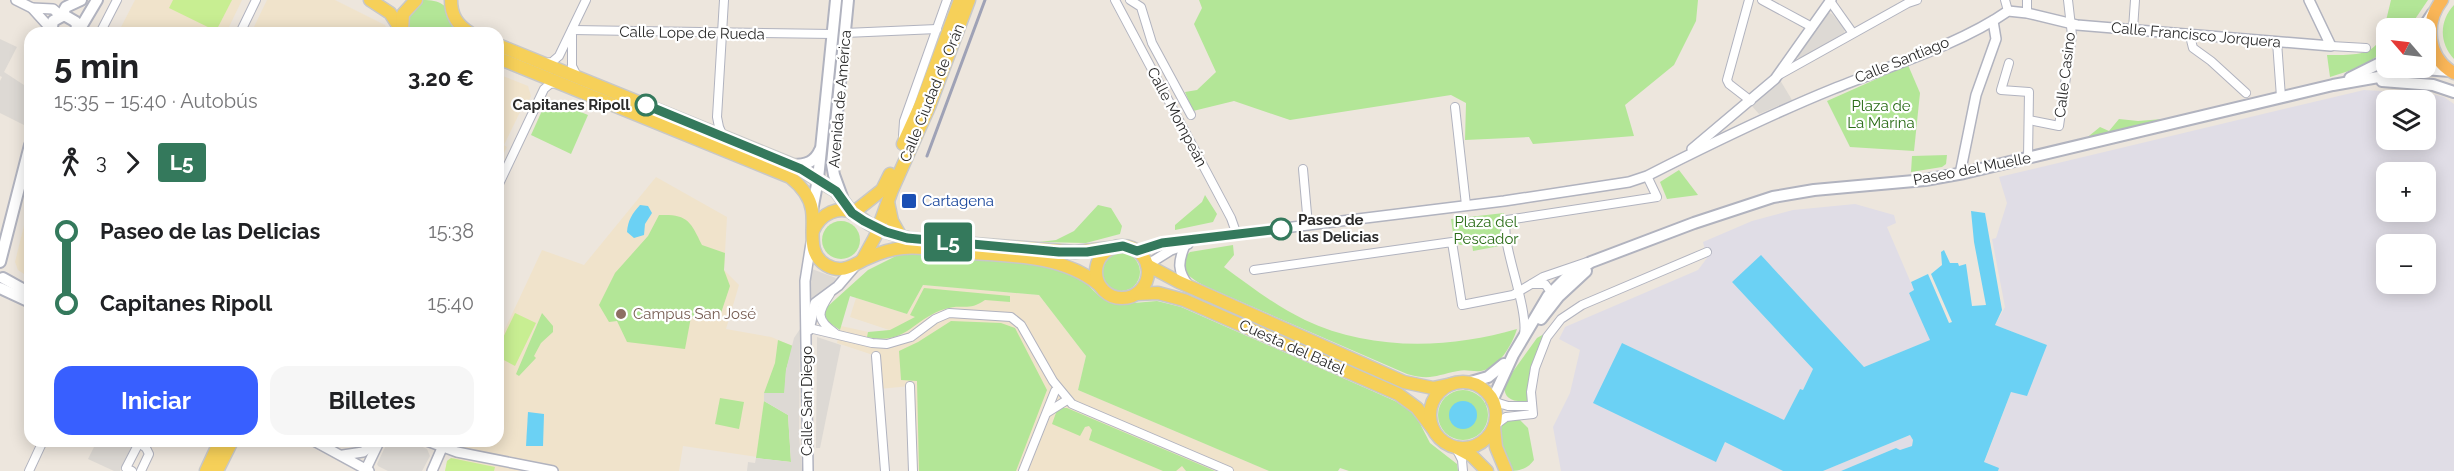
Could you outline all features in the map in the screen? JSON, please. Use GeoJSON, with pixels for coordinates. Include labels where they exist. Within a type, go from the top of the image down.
{"type":"FeatureCollection","features":[{"type":"Feature","properties":{"kind":"highway"},"geometry":{"type":"LineString","coordinates":[[2438,5],[2430,25],[2432,45],[2439,59],[2452,72]]}},
{"type":"Feature","properties":{"kind":"main road"},"geometry":{"type":"LineString","coordinates":[[52,27],[53,21],[61,16],[66,7],[81,0]]}},
{"type":"Feature","properties":{"kind":"main road"},"geometry":{"type":"LineString","coordinates":[[81,27],[96,0]]}},
{"type":"Feature","properties":{"kind":"main road"},"geometry":{"type":"LineString","coordinates":[[369,0],[390,13],[399,27]]}},
{"type":"Feature","properties":{"kind":"main road"},"geometry":{"type":"LineString","coordinates":[[399,0],[407,0]]}},
{"type":"Feature","properties":{"kind":"main road"},"geometry":{"type":"LineString","coordinates":[[402,27],[403,14],[416,0]]}},
{"type":"Feature","properties":{"kind":"main road"},"geometry":{"type":"LineString","coordinates":[[440,0],[451,6],[462,27]]}},
{"type":"Feature","properties":{"kind":"main road","name":"Avenida de América"},"geometry":{"type":"LineString","coordinates":[[812,211],[822,147],[836,0]]}},
{"type":"Feature","properties":{"kind":"main road","name":"Avenida de América"},"geometry":{"type":"LineString","coordinates":[[842,197],[832,164],[848,0]]}},
{"type":"Feature","properties":{"kind":"main road","name":"Calle Ciudad de Orán"},"geometry":{"type":"LineString","coordinates":[[890,184],[902,146],[921,104],[960,0]]}},
{"type":"Feature","properties":{"kind":"main road","name":"Calle Ciudad de Orán"},"geometry":{"type":"LineString","coordinates":[[890,184],[929,107],[969,0]]}},
{"type":"Feature","properties":{"kind":"main road"},"geometry":{"type":"LineString","coordinates":[[2430,18],[2438,5]]}},
{"type":"Feature","properties":{"kind":"main road"},"geometry":{"type":"LineString","coordinates":[[451,6],[453,27]]}},
{"type":"Feature","properties":{"kind":"main road"},"geometry":{"type":"LineString","coordinates":[[61,16],[74,19],[78,27]]}},
{"type":"Feature","properties":{"kind":"main road"},"geometry":{"type":"LineString","coordinates":[[504,47],[727,138],[796,172],[818,179],[842,197],[853,213],[903,242],[1056,262],[1077,270],[1098,284]]}},
{"type":"Feature","properties":{"kind":"main road"},"geometry":{"type":"LineString","coordinates":[[504,60],[777,171],[796,172],[803,165],[814,160],[822,147]]}},
{"type":"Feature","properties":{"kind":"main road"},"geometry":{"type":"LineString","coordinates":[[2333,85],[2376,65]]}},
{"type":"Feature","properties":{"kind":"main road"},"geometry":{"type":"LineString","coordinates":[[2333,85],[2424,69],[2452,72]]}},
{"type":"Feature","properties":{"kind":"main road"},"geometry":{"type":"LineString","coordinates":[[2361,81],[2433,85],[2454,92]]}},
{"type":"Feature","properties":{"kind":"main road","name":"Paseo del Muelle"},"geometry":{"type":"LineString","coordinates":[[1520,345],[1551,291],[1566,278],[1591,262],[1729,211],[1773,197],[1814,190],[1925,180],[1960,174],[2333,85]]}},
{"type":"Feature","properties":{"kind":"main road"},"geometry":{"type":"LineString","coordinates":[[0,262],[24,168]]}},
{"type":"Feature","properties":{"kind":"main road"},"geometry":{"type":"LineString","coordinates":[[796,172],[812,211],[814,252],[827,265],[840,269],[859,263],[903,242],[1059,252],[1123,246],[1137,251],[1147,265],[1146,281],[1136,294],[1128,298],[1113,297],[1104,292],[1098,284],[1095,275],[1097,262],[1110,248]]}},
{"type":"Feature","properties":{"kind":"main road"},"geometry":{"type":"LineString","coordinates":[[859,263],[869,249],[878,229],[888,200],[890,184]]}},
{"type":"Feature","properties":{"kind":"main road"},"geometry":{"type":"LineString","coordinates":[[812,238],[817,224],[825,215],[838,210],[853,213],[890,184]]}},
{"type":"Feature","properties":{"kind":"main road"},"geometry":{"type":"LineString","coordinates":[[888,200],[890,217],[903,242]]}},
{"type":"Feature","properties":{"kind":"main road"},"geometry":{"type":"LineString","coordinates":[[864,221],[870,234],[869,249]]}},
{"type":"Feature","properties":{"kind":"main road","name":"Paseo del Muelle"},"geometry":{"type":"LineString","coordinates":[[1492,401],[1520,345],[1577,278],[1614,253]]}},
{"type":"Feature","properties":{"kind":"main road","name":"Cuesta del Batel"},"geometry":{"type":"LineString","coordinates":[[1147,265],[1190,287],[1404,382],[1433,388],[1452,384]]}},
{"type":"Feature","properties":{"kind":"main road"},"geometry":{"type":"LineString","coordinates":[[2,285],[24,290]]}},
{"type":"Feature","properties":{"kind":"main road"},"geometry":{"type":"LineString","coordinates":[[2,285],[24,298]]}},
{"type":"Feature","properties":{"kind":"main road","name":"Cuesta del Batel"},"geometry":{"type":"LineString","coordinates":[[1136,294],[1158,293],[1192,303],[1398,394],[1417,408],[1433,429]]}},
{"type":"Feature","properties":{"kind":"main road","name":"Paseo del Muelle"},"geometry":{"type":"LineString","coordinates":[[1467,383],[1491,375],[1513,355]]}},
{"type":"Feature","properties":{"kind":"main road"},"geometry":{"type":"LineString","coordinates":[[1454,447],[1466,448],[1479,444],[1490,435],[1494,426],[1496,415],[1492,401],[1483,390],[1467,383],[1452,384],[1442,390],[1432,403],[1430,414],[1433,429],[1441,440],[1454,447],[1472,456],[1487,471]]}},
{"type":"Feature","properties":{"kind":"main road"},"geometry":{"type":"LineString","coordinates":[[1494,426],[1496,447],[1506,471]]}},
{"type":"Feature","properties":{"kind":"main road"},"geometry":{"type":"LineString","coordinates":[[206,471],[217,447]]}},
{"type":"Feature","properties":{"kind":"main road"},"geometry":{"type":"LineString","coordinates":[[217,471],[229,447]]}},
{"type":"Feature","properties":{"kind":"street"},"geometry":{"type":"LineString","coordinates":[[16,0],[32,8],[53,9],[61,16]]}},
{"type":"Feature","properties":{"kind":"street"},"geometry":{"type":"LineString","coordinates":[[103,27],[117,0]]}},
{"type":"Feature","properties":{"kind":"street"},"geometry":{"type":"LineString","coordinates":[[243,27],[256,0]]}},
{"type":"Feature","properties":{"kind":"street"},"geometry":{"type":"LineString","coordinates":[[540,62],[548,63],[556,59],[586,0]]}},
{"type":"Feature","properties":{"kind":"street"},"geometry":{"type":"LineString","coordinates":[[724,0],[718,122],[721,132],[727,138]]}},
{"type":"Feature","properties":{"kind":"street","name":"Calle Ciudad de Orán"},"geometry":{"type":"LineString","coordinates":[[902,146],[904,121],[947,0]]}},
{"type":"Feature","properties":{"kind":"street","name":"Calle Mompeán"},"geometry":{"type":"LineString","coordinates":[[1116,0],[1231,218],[1237,235]]}},
{"type":"Feature","properties":{"kind":"street"},"geometry":{"type":"LineString","coordinates":[[1130,0],[1141,4],[1152,43],[1191,115]]}},
{"type":"Feature","properties":{"kind":"street"},"geometry":{"type":"LineString","coordinates":[[1749,0],[1727,80],[1751,101]]}},
{"type":"Feature","properties":{"kind":"street"},"geometry":{"type":"LineString","coordinates":[[1762,0],[1812,27]]}},
{"type":"Feature","properties":{"kind":"street"},"geometry":{"type":"LineString","coordinates":[[1137,251],[1149,246],[1608,186],[1647,176],[1678,160],[1788,69],[1907,1],[1917,0]]}},
{"type":"Feature","properties":{"kind":"street"},"geometry":{"type":"LineString","coordinates":[[2005,0],[2008,11]]}},
{"type":"Feature","properties":{"kind":"street"},"geometry":{"type":"LineString","coordinates":[[2026,0],[2027,13]]}},
{"type":"Feature","properties":{"kind":"street","name":"Calle Casino"},"geometry":{"type":"LineString","coordinates":[[2029,120],[2059,126],[2072,35],[2068,0]]}},
{"type":"Feature","properties":{"kind":"street"},"geometry":{"type":"LineString","coordinates":[[2133,29],[2135,0]]}},
{"type":"Feature","properties":{"kind":"street"},"geometry":{"type":"LineString","coordinates":[[2309,0],[2331,46]]}},
{"type":"Feature","properties":{"kind":"street"},"geometry":{"type":"LineString","coordinates":[[1775,79],[1831,1],[1852,32]]}},
{"type":"Feature","properties":{"kind":"street"},"geometry":{"type":"LineString","coordinates":[[32,8],[48,27]]}},
{"type":"Feature","properties":{"kind":"street","name":"Calle Francisco Jorquera"},"geometry":{"type":"LineString","coordinates":[[2008,11],[2027,13],[2071,24],[2190,36],[2366,48]]}},
{"type":"Feature","properties":{"kind":"street","name":"Calle Santiago"},"geometry":{"type":"LineString","coordinates":[[1678,160],[1794,105],[1931,50],[1993,21],[2008,11]]}},
{"type":"Feature","properties":{"kind":"street"},"geometry":{"type":"LineString","coordinates":[[1960,174],[1976,95],[1996,39],[1993,21]]}},
{"type":"Feature","properties":{"kind":"street"},"geometry":{"type":"LineString","coordinates":[[845,33],[865,34],[937,29]]}},
{"type":"Feature","properties":{"kind":"street"},"geometry":{"type":"LineString","coordinates":[[572,30],[571,57],[573,71],[578,78]]}},
{"type":"Feature","properties":{"kind":"street","name":"Calle Lope de Rueda"},"geometry":{"type":"LineString","coordinates":[[572,30],[832,34]]}},
{"type":"Feature","properties":{"kind":"street"},"geometry":{"type":"LineString","coordinates":[[2190,36],[2193,48],[2246,93]]}},
{"type":"Feature","properties":{"kind":"street"},"geometry":{"type":"LineString","coordinates":[[2277,42],[2281,97]]}},
{"type":"Feature","properties":{"kind":"street"},"geometry":{"type":"LineString","coordinates":[[2009,63],[2001,90],[2029,92],[2028,158]]}},
{"type":"Feature","properties":{"kind":"street"},"geometry":{"type":"LineString","coordinates":[[504,173],[544,89],[550,84],[558,83]]}},
{"type":"Feature","properties":{"kind":"street"},"geometry":{"type":"LineString","coordinates":[[1455,107],[1466,205]]}},
{"type":"Feature","properties":{"kind":"street"},"geometry":{"type":"LineString","coordinates":[[1303,169],[1308,225]]}},
{"type":"Feature","properties":{"kind":"street"},"geometry":{"type":"LineString","coordinates":[[1254,270],[1452,242],[1462,305],[1513,296],[1519,291],[1505,225],[1507,220],[1657,197],[1647,176]]}},
{"type":"Feature","properties":{"kind":"street"},"geometry":{"type":"LineString","coordinates":[[808,329],[805,281],[812,238]]}},
{"type":"Feature","properties":{"kind":"street"},"geometry":{"type":"LineString","coordinates":[[1147,265],[1185,243]]}},
{"type":"Feature","properties":{"kind":"street"},"geometry":{"type":"LineString","coordinates":[[1185,243],[1178,266],[1190,287]]}},
{"type":"Feature","properties":{"kind":"street"},"geometry":{"type":"LineString","coordinates":[[1532,410],[1531,383],[1543,345],[1551,330],[1569,312],[1707,252]]}},
{"type":"Feature","properties":{"kind":"street","name":"Paseo del Muelle"},"geometry":{"type":"LineString","coordinates":[[1520,345],[1525,330],[1519,291],[1543,277],[1574,265],[1591,262]]}},
{"type":"Feature","properties":{"kind":"street"},"geometry":{"type":"LineString","coordinates":[[838,335],[823,323],[820,316],[822,306],[832,291],[859,263]]}},
{"type":"Feature","properties":{"kind":"street"},"geometry":{"type":"LineString","coordinates":[[1530,285],[1542,283],[1551,291]]}},
{"type":"Feature","properties":{"kind":"street"},"geometry":{"type":"LineString","coordinates":[[808,329],[815,303],[832,291]]}},
{"type":"Feature","properties":{"kind":"street","name":"Paseo del Muelle"},"geometry":{"type":"LineString","coordinates":[[1540,321],[1553,296],[1551,291]]}},
{"type":"Feature","properties":{"kind":"street","name":"Calle San Diego"},"geometry":{"type":"LineString","coordinates":[[808,471],[806,436],[808,329],[872,343],[891,343],[910,337],[940,317],[954,312],[1011,317],[1024,330],[1058,389]]}},
{"type":"Feature","properties":{"kind":"street"},"geometry":{"type":"LineString","coordinates":[[876,356],[885,471]]}},
{"type":"Feature","properties":{"kind":"street"},"geometry":{"type":"LineString","coordinates":[[910,386],[914,471]]}},
{"type":"Feature","properties":{"kind":"street"},"geometry":{"type":"LineString","coordinates":[[1023,471],[1058,389],[1072,404],[1229,471]]}},
{"type":"Feature","properties":{"kind":"street"},"geometry":{"type":"LineString","coordinates":[[1046,416],[1052,408],[1067,400]]}},
{"type":"Feature","properties":{"kind":"street"},"geometry":{"type":"LineString","coordinates":[[1492,401],[1532,410]]}},
{"type":"Feature","properties":{"kind":"street"},"geometry":{"type":"LineString","coordinates":[[1494,426],[1506,417],[1532,410]]}},
{"type":"Feature","properties":{"kind":"street"},"geometry":{"type":"LineString","coordinates":[[29,471],[40,447]]}},
{"type":"Feature","properties":{"kind":"street"},"geometry":{"type":"LineString","coordinates":[[132,471],[126,468],[136,447]]}},
{"type":"Feature","properties":{"kind":"street"},"geometry":{"type":"LineString","coordinates":[[141,471],[149,454],[145,447]]}},
{"type":"Feature","properties":{"kind":"street"},"geometry":{"type":"LineString","coordinates":[[325,447],[367,470],[377,447]]}},
{"type":"Feature","properties":{"kind":"street"},"geometry":{"type":"LineString","coordinates":[[335,452],[349,455],[359,454],[372,447]]}},
{"type":"Feature","properties":{"kind":"street"},"geometry":{"type":"LineString","coordinates":[[1454,447],[1460,455],[1463,471]]}},
{"type":"Feature","properties":{"kind":"street"},"geometry":{"type":"LineString","coordinates":[[432,471],[442,448],[553,471]]}},
{"type":"Feature","properties":{"kind":"shaded area"},"geometry":{"type":"Polygon","coordinates":[[[135,0],[242,0],[229,27],[121,27],[135,0]]]}},
{"type":"Feature","properties":{"kind":"shaded area"},"geometry":{"type":"Polygon","coordinates":[[[267,0],[335,0],[386,27],[254,27],[267,0]]]}},
{"type":"Feature","properties":{"kind":"shaded area"},"geometry":{"type":"Polygon","coordinates":[[[1827,12],[1832,14],[1845,29],[1844,33],[1800,59],[1796,56],[1827,12]]]}},
{"type":"Feature","properties":{"kind":"shaded area"},"geometry":{"type":"Polygon","coordinates":[[[0,39],[17,47],[4,72],[24,85],[24,125],[0,113],[2,77],[0,76],[0,39]]]}},
{"type":"Feature","properties":{"kind":"shaded area"},"geometry":{"type":"Polygon","coordinates":[[[504,76],[528,86],[531,96],[525,109],[522,108],[504,145],[504,76]]]}},
{"type":"Feature","properties":{"kind":"shaded area"},"geometry":{"type":"Polygon","coordinates":[[[1780,80],[1792,100],[1759,114],[1751,105],[1780,80]]]}},
{"type":"Feature","properties":{"kind":"shaded area"},"geometry":{"type":"Polygon","coordinates":[[[2364,90],[2376,91],[2376,150],[2436,150],[2436,95],[2444,97],[2454,104],[2454,471],[1998,471],[1984,463],[2011,392],[2047,345],[1995,325],[2005,307],[1992,239],[1996,238],[2007,203],[1999,177],[2364,90]]]}},
{"type":"Feature","properties":{"kind":"shaded area","name":"Campus San José"},"geometry":{"type":"Polygon","coordinates":[[[656,177],[727,217],[724,270],[739,285],[726,329],[771,337],[793,346],[786,370],[764,395],[764,402],[788,415],[791,462],[683,446],[679,471],[445,471],[447,461],[455,457],[458,447],[504,447],[504,331],[542,250],[584,265],[656,177]]]}},
{"type":"Feature","properties":{"kind":"shaded area"},"geometry":{"type":"Polygon","coordinates":[[[1855,204],[1894,215],[1896,223],[1887,227],[1914,290],[1909,293],[1931,340],[1864,367],[1761,256],[1732,282],[1813,369],[1784,421],[1622,343],[1716,461],[1725,442],[1783,471],[1561,471],[1553,427],[1570,393],[1580,350],[1559,339],[1565,327],[1698,270],[1707,258],[1703,242],[1752,221],[1793,210],[1855,204]]]}},
{"type":"Feature","properties":{"kind":"shaded area"},"geometry":{"type":"Polygon","coordinates":[[[24,225],[24,274],[18,270],[15,262],[24,225]]]}},
{"type":"Feature","properties":{"kind":"shaded area"},"geometry":{"type":"Polygon","coordinates":[[[812,269],[836,278],[831,286],[810,298],[810,272],[812,269]]]}},
{"type":"Feature","properties":{"kind":"shaded area"},"geometry":{"type":"Polygon","coordinates":[[[923,285],[1039,295],[1086,356],[1078,390],[1269,471],[913,471],[910,386],[879,389],[876,356],[837,343],[841,326],[873,333],[889,330],[850,317],[856,298],[907,314],[923,285]]]}},
{"type":"Feature","properties":{"kind":"shaded area"},"geometry":{"type":"Polygon","coordinates":[[[800,329],[799,436],[802,471],[747,471],[748,462],[755,463],[756,458],[791,462],[788,415],[764,401],[764,393],[784,393],[786,370],[794,338],[800,329]]]}},
{"type":"Feature","properties":{"kind":"shaded area"},"geometry":{"type":"Polygon","coordinates":[[[817,337],[841,345],[820,448],[816,448],[817,337]]]}},
{"type":"Feature","properties":{"kind":"shaded area"},"geometry":{"type":"Polygon","coordinates":[[[1910,435],[1913,440],[1912,446],[1900,450],[1896,448],[1841,471],[1823,471],[1910,435]]]}},
{"type":"Feature","properties":{"kind":"shaded area"},"geometry":{"type":"Polygon","coordinates":[[[94,447],[132,447],[120,471],[114,471],[88,459],[94,447]]]}},
{"type":"Feature","properties":{"kind":"shaded area"},"geometry":{"type":"Polygon","coordinates":[[[385,447],[423,447],[427,449],[430,456],[422,471],[388,471],[377,464],[385,447]]]}},
{"type":"Feature","properties":{"kind":"green space"},"geometry":{"type":"Polygon","coordinates":[[[173,0],[232,0],[218,27],[208,27],[169,8],[173,0]]]}},
{"type":"Feature","properties":{"kind":"green space"},"geometry":{"type":"Polygon","coordinates":[[[416,0],[443,4],[452,18],[453,27],[403,27],[416,0]]]}},
{"type":"Feature","properties":{"kind":"green space"},"geometry":{"type":"Polygon","coordinates":[[[1199,0],[1698,0],[1696,21],[1674,65],[1625,105],[1634,136],[1533,144],[1529,137],[1465,140],[1466,103],[1451,95],[1290,120],[1234,101],[1193,111],[1185,92],[1197,90],[1216,72],[1194,24],[1202,8],[1199,0]]]}},
{"type":"Feature","properties":{"kind":"green space"},"geometry":{"type":"Polygon","coordinates":[[[2391,0],[2428,0],[2416,18],[2387,18],[2391,0]]]}},
{"type":"Feature","properties":{"kind":"green space"},"geometry":{"type":"Polygon","coordinates":[[[2454,5],[2454,59],[2443,39],[2443,25],[2454,5]]]}},
{"type":"Feature","properties":{"kind":"green space"},"geometry":{"type":"Polygon","coordinates":[[[2375,46],[2376,57],[2361,67],[2330,77],[2327,55],[2358,54],[2375,46]]]}},
{"type":"Feature","properties":{"kind":"green space","name":"Plaza de La Marina"},"geometry":{"type":"Polygon","coordinates":[[[1908,65],[1920,93],[1914,151],[1850,147],[1827,101],[1908,65]]]}},
{"type":"Feature","properties":{"kind":"green space"},"geometry":{"type":"Polygon","coordinates":[[[554,101],[588,115],[571,154],[531,135],[545,104],[554,101]]]}},
{"type":"Feature","properties":{"kind":"green space"},"geometry":{"type":"Polygon","coordinates":[[[2175,118],[2084,140],[2100,127],[2109,131],[2119,119],[2138,121],[2175,118]]]}},
{"type":"Feature","properties":{"kind":"green space"},"geometry":{"type":"Polygon","coordinates":[[[1947,155],[1946,164],[1942,167],[1911,172],[1912,156],[1947,155]]]}},
{"type":"Feature","properties":{"kind":"green space"},"geometry":{"type":"Polygon","coordinates":[[[1679,170],[1698,195],[1667,199],[1660,182],[1679,170]]]}},
{"type":"Feature","properties":{"kind":"green space"},"geometry":{"type":"Polygon","coordinates":[[[1205,195],[1217,214],[1213,222],[1175,230],[1175,225],[1202,202],[1205,195]]]}},
{"type":"Feature","properties":{"kind":"green space"},"geometry":{"type":"Polygon","coordinates":[[[1098,205],[1111,208],[1122,226],[1120,234],[1086,243],[1039,242],[1056,240],[1074,231],[1098,205]]]}},
{"type":"Feature","properties":{"kind":"green space","name":"Plaza del Pescador"},"geometry":{"type":"Polygon","coordinates":[[[1504,213],[1505,245],[1473,251],[1472,244],[1460,245],[1454,240],[1451,219],[1504,213]]]}},
{"type":"Feature","properties":{"kind":"green space"},"geometry":{"type":"Polygon","coordinates":[[[659,215],[682,217],[691,224],[702,245],[725,253],[724,270],[730,286],[720,316],[691,317],[685,349],[627,342],[617,321],[609,322],[599,305],[615,273],[648,236],[659,215]]]}},
{"type":"Feature","properties":{"kind":"green space"},"geometry":{"type":"Polygon","coordinates":[[[841,221],[854,227],[860,240],[854,253],[841,259],[828,253],[822,240],[828,227],[841,221]]]}},
{"type":"Feature","properties":{"kind":"green space"},"geometry":{"type":"Polygon","coordinates":[[[1233,245],[1234,255],[1224,267],[1284,308],[1330,330],[1383,342],[1410,344],[1464,340],[1517,329],[1504,355],[1488,369],[1461,370],[1433,377],[1407,374],[1207,287],[1186,273],[1183,263],[1190,252],[1233,245]]]}},
{"type":"Feature","properties":{"kind":"green space"},"geometry":{"type":"Polygon","coordinates":[[[902,253],[1007,261],[1054,268],[1084,281],[1099,296],[1110,302],[1122,304],[1157,301],[1181,307],[1395,401],[1415,414],[1430,443],[1457,464],[1458,471],[1349,471],[1340,468],[1338,471],[1269,471],[1078,390],[1086,356],[1039,295],[923,285],[907,314],[850,296],[840,330],[828,322],[824,313],[827,307],[868,270],[902,253]]]}},
{"type":"Feature","properties":{"kind":"green space"},"geometry":{"type":"Polygon","coordinates":[[[1121,253],[1128,254],[1134,259],[1139,265],[1139,279],[1134,285],[1128,290],[1121,291],[1114,290],[1108,285],[1103,279],[1102,272],[1103,265],[1108,259],[1114,254],[1121,253]]]}},
{"type":"Feature","properties":{"kind":"green space"},"geometry":{"type":"Polygon","coordinates":[[[924,288],[1010,296],[1010,302],[985,300],[974,306],[951,307],[934,313],[909,330],[891,338],[867,337],[868,332],[890,330],[915,317],[910,315],[924,288]]]}},
{"type":"Feature","properties":{"kind":"green space"},"geometry":{"type":"Polygon","coordinates":[[[515,313],[536,323],[515,366],[504,360],[504,336],[515,313]]]}},
{"type":"Feature","properties":{"kind":"green space"},"geometry":{"type":"Polygon","coordinates":[[[542,313],[553,326],[553,332],[541,343],[534,356],[536,358],[519,376],[516,374],[542,313]]]}},
{"type":"Feature","properties":{"kind":"green space"},"geometry":{"type":"Polygon","coordinates":[[[951,321],[1001,323],[1015,328],[1047,390],[1016,471],[919,471],[917,381],[901,380],[899,351],[951,321]]]}},
{"type":"Feature","properties":{"kind":"green space"},"geometry":{"type":"Polygon","coordinates":[[[1551,330],[1543,345],[1531,406],[1519,406],[1518,401],[1507,396],[1504,384],[1537,338],[1551,330]]]}},
{"type":"Feature","properties":{"kind":"green space"},"geometry":{"type":"Polygon","coordinates":[[[778,340],[793,346],[786,370],[785,394],[764,393],[775,363],[778,340]]]}},
{"type":"Feature","properties":{"kind":"green space"},"geometry":{"type":"Polygon","coordinates":[[[1463,390],[1481,397],[1488,415],[1481,433],[1463,440],[1445,433],[1438,415],[1445,397],[1463,390]]]}},
{"type":"Feature","properties":{"kind":"green space"},"geometry":{"type":"Polygon","coordinates":[[[720,398],[744,402],[739,429],[715,424],[720,398]]]}},
{"type":"Feature","properties":{"kind":"green space"},"geometry":{"type":"Polygon","coordinates":[[[764,401],[788,415],[791,462],[756,458],[764,401]]]}},
{"type":"Feature","properties":{"kind":"green space"},"geometry":{"type":"Polygon","coordinates":[[[1067,408],[1215,471],[1186,471],[1182,466],[1176,471],[1163,471],[1089,440],[1092,430],[1089,426],[1085,427],[1080,436],[1052,424],[1057,410],[1067,408]]]}},
{"type":"Feature","properties":{"kind":"green space"},"geometry":{"type":"Polygon","coordinates":[[[1519,415],[1520,420],[1528,428],[1534,460],[1522,469],[1506,471],[1497,422],[1519,415]]]}},
{"type":"Feature","properties":{"kind":"green space"},"geometry":{"type":"Polygon","coordinates":[[[451,458],[495,467],[494,471],[445,471],[447,461],[451,458]]]}},
{"type":"Feature","properties":{"kind":"water"},"geometry":{"type":"Polygon","coordinates":[[[640,205],[648,206],[652,213],[645,224],[644,235],[634,238],[627,232],[631,217],[640,205]]]}},
{"type":"Feature","properties":{"kind":"water"},"geometry":{"type":"Polygon","coordinates":[[[1971,211],[1985,213],[2002,310],[1995,325],[2047,345],[2027,396],[2011,392],[1984,462],[1999,468],[1998,471],[1841,471],[1896,448],[1900,450],[1912,446],[1913,440],[1910,435],[1823,471],[1783,471],[1725,442],[1716,462],[1593,403],[1622,343],[1784,420],[1813,369],[1732,282],[1761,255],[1864,367],[1930,340],[1909,293],[1914,290],[1911,282],[1928,274],[1949,323],[1952,322],[1931,274],[1942,265],[1941,252],[1944,250],[1950,263],[1958,263],[1959,266],[1966,264],[1972,306],[1986,305],[1974,242],[1971,211]]]}},
{"type":"Feature","properties":{"kind":"water"},"geometry":{"type":"Polygon","coordinates":[[[1463,401],[1473,405],[1477,415],[1473,425],[1463,429],[1453,425],[1449,415],[1453,405],[1463,401]]]}},
{"type":"Feature","properties":{"kind":"water"},"geometry":{"type":"Polygon","coordinates":[[[528,412],[544,414],[543,446],[526,446],[528,412]]]}},
{"type":"Feature","properties":{"kind":"railway"},"geometry":{"type":"LineString","coordinates":[[927,156],[985,0]]}},
{"type":"Feature","properties":{"kind":"bus line","name":"L5"},"geometry":{"type":"LineString","coordinates":[[646,105],[801,169],[836,191],[852,213],[864,221],[886,232],[907,238],[1059,252],[1087,252],[1118,246],[1130,247],[1137,251],[1162,243],[1281,229]]}},
{"type":"Feature","properties":{"kind":"place","name":"Capitanes Ripoll"},"geometry":{"type":"Point","coordinates":[646,105]}},
{"type":"Feature","properties":{"kind":"place","name":"Cartagena"},"geometry":{"type":"Point","coordinates":[909,201]}},
{"type":"Feature","properties":{"kind":"place","name":"Paseo de las Delicias"},"geometry":{"type":"Point","coordinates":[1281,229]}},
{"type":"Feature","properties":{"kind":"place","name":"Campus San José"},"geometry":{"type":"Point","coordinates":[621,314]}}]}
